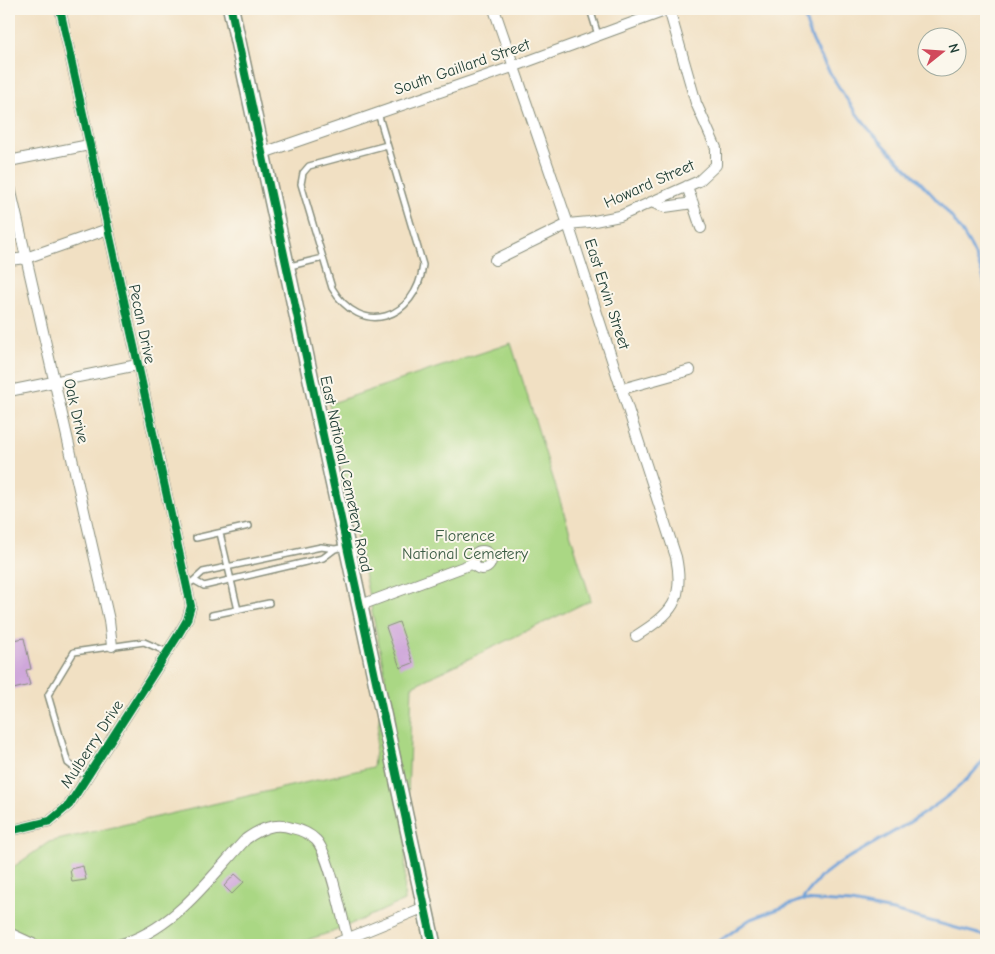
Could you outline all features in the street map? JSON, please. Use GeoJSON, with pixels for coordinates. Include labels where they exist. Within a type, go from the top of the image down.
{"type":"FeatureCollection","features":[{"type":"Feature","properties":{"kind":"street","name":"Pecan Drive"},"geometry":{"type":"LineString","coordinates":[[60,9],[137,365],[190,582],[190,613],[175,641]]}},
{"type":"Feature","properties":{"kind":"street","name":"East National Cemetery Road"},"geometry":{"type":"LineString","coordinates":[[231,9],[287,267],[341,548],[361,605],[433,945]]}},
{"type":"Feature","properties":{"kind":"street","name":"East Ervin Street"},"geometry":{"type":"LineString","coordinates":[[494,9],[568,224],[674,548],[678,567],[679,592],[672,608],[636,636]]}},
{"type":"Feature","properties":{"kind":"street","name":"South Gaillard Street"},"geometry":{"type":"LineString","coordinates":[[263,153],[515,66],[669,9]]}},
{"type":"Feature","properties":{"kind":"street","name":"Howard Street"},"geometry":{"type":"LineString","coordinates":[[495,260],[568,224],[620,216],[687,186],[711,172],[716,165],[718,157],[716,148],[696,103],[669,9]]}},
{"type":"Feature","properties":{"kind":"street"},"geometry":{"type":"LineString","coordinates":[[9,161],[89,145]]}},
{"type":"Feature","properties":{"kind":"street","name":"Oak Drive"},"geometry":{"type":"LineString","coordinates":[[9,183],[11,202],[26,258],[109,620],[112,646]]}},
{"type":"Feature","properties":{"kind":"street"},"geometry":{"type":"LineString","coordinates":[[687,186],[702,228]]}},
{"type":"Feature","properties":{"kind":"street"},"geometry":{"type":"LineString","coordinates":[[651,202],[665,207],[693,203]]}},
{"type":"Feature","properties":{"kind":"street"},"geometry":{"type":"LineString","coordinates":[[9,260],[26,258],[108,229]]}},
{"type":"Feature","properties":{"kind":"street"},"geometry":{"type":"LineString","coordinates":[[9,391],[137,365]]}},
{"type":"Feature","properties":{"kind":"street"},"geometry":{"type":"LineString","coordinates":[[622,389],[690,370]]}},
{"type":"Feature","properties":{"kind":"street"},"geometry":{"type":"LineString","coordinates":[[361,605],[474,563]]}},
{"type":"Feature","properties":{"kind":"street","name":"Mulberry Drive"},"geometry":{"type":"LineString","coordinates":[[9,831],[50,820],[58,816],[69,805],[175,641]]}},
{"type":"Feature","properties":{"kind":"street"},"geometry":{"type":"LineString","coordinates":[[118,945],[133,941],[156,930],[175,916],[246,839],[257,831],[278,826],[302,830],[316,840],[324,852],[348,939]]}},
{"type":"Feature","properties":{"kind":"street"},"geometry":{"type":"LineString","coordinates":[[332,945],[425,906]]}},
{"type":"Feature","properties":{"kind":"street"},"geometry":{"type":"LineString","coordinates":[[9,934],[35,945]]}},
{"type":"Feature","properties":{"kind":"lane"},"geometry":{"type":"LineString","coordinates":[[590,9],[598,35]]}},
{"type":"Feature","properties":{"kind":"lane"},"geometry":{"type":"LineString","coordinates":[[378,112],[388,145],[423,265],[416,292],[401,309],[390,315],[378,318],[353,311],[340,301],[332,288],[301,184],[303,173],[310,166],[388,145]]}},
{"type":"Feature","properties":{"kind":"lane"},"geometry":{"type":"LineString","coordinates":[[287,267],[323,258]]}},
{"type":"Feature","properties":{"kind":"lane"},"geometry":{"type":"LineString","coordinates":[[196,538],[248,526]]}},
{"type":"Feature","properties":{"kind":"lane"},"geometry":{"type":"LineString","coordinates":[[220,533],[238,610]]}},
{"type":"Feature","properties":{"kind":"lane"},"geometry":{"type":"LineString","coordinates":[[190,582],[203,572],[321,547],[341,548]]}},
{"type":"Feature","properties":{"kind":"lane"},"geometry":{"type":"LineString","coordinates":[[190,582],[204,586],[231,580],[323,558],[341,548]]}},
{"type":"Feature","properties":{"kind":"lane"},"geometry":{"type":"LineString","coordinates":[[212,616],[269,603]]}},
{"type":"Feature","properties":{"kind":"lane"},"geometry":{"type":"LineString","coordinates":[[87,778],[68,763],[48,695],[74,652],[144,642],[167,652]]}},
{"type":"Feature","properties":{"kind":"green space","name":"Florence National Cemetery"},"geometry":{"type":"Polygon","coordinates":[[[511,343],[591,600],[412,686],[404,901],[335,931],[291,945],[9,945],[9,870],[49,842],[373,767],[385,674],[329,404],[511,343]]]}},
{"type":"Feature","properties":{"kind":"building"},"geometry":{"type":"Polygon","coordinates":[[[399,622],[413,663],[400,668],[386,627],[399,622]]]}},
{"type":"Feature","properties":{"kind":"building"},"geometry":{"type":"Polygon","coordinates":[[[24,638],[31,669],[26,670],[30,685],[9,690],[9,641],[24,638]]]}},
{"type":"Feature","properties":{"kind":"building"},"geometry":{"type":"Polygon","coordinates":[[[83,866],[86,880],[72,882],[70,869],[83,866]]]}},
{"type":"Feature","properties":{"kind":"building"},"geometry":{"type":"Polygon","coordinates":[[[235,874],[244,882],[232,894],[224,886],[235,874]]]}},
{"type":"Feature","properties":{"kind":"waterway"},"geometry":{"type":"LineString","coordinates":[[803,9],[813,41],[843,93],[868,128],[921,182],[954,220],[968,241],[979,264],[986,288]]}},
{"type":"Feature","properties":{"kind":"waterway"},"geometry":{"type":"LineString","coordinates":[[802,900],[819,878],[836,865],[918,817],[938,803],[973,773],[986,756]]}},
{"type":"Feature","properties":{"kind":"waterway"},"geometry":{"type":"LineString","coordinates":[[714,945],[749,920],[802,900],[851,903],[893,911],[986,936]]}},
{"type":"Feature","properties":{"kind":"cycle path"},"geometry":{"type":"LineString","coordinates":[[9,831],[50,821],[69,805],[177,637],[187,620],[191,606],[60,9]]}},
{"type":"Feature","properties":{"kind":"cycle path"},"geometry":{"type":"LineString","coordinates":[[231,9],[433,945]]}}]}
